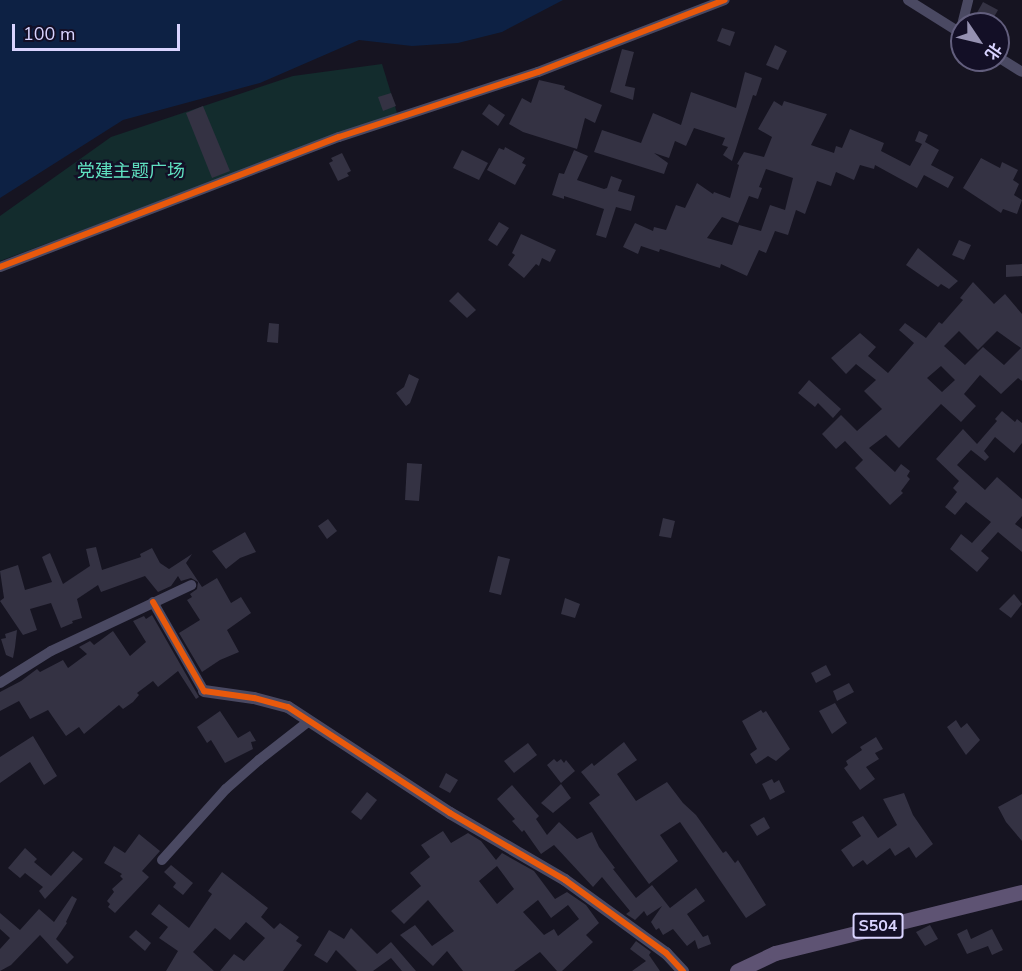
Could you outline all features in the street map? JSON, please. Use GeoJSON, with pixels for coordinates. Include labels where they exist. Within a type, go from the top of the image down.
{"type":"FeatureCollection","features":[{"type":"Feature","properties":{"kind":"main road","name":"S504"},"geometry":{"type":"LineString","coordinates":[[736,971],[775,953],[1022,892]]}},
{"type":"Feature","properties":{"kind":"street"},"geometry":{"type":"LineString","coordinates":[[0,267],[339,137],[538,72],[725,0]]}},
{"type":"Feature","properties":{"kind":"street"},"geometry":{"type":"LineString","coordinates":[[908,0],[950,27]]}},
{"type":"Feature","properties":{"kind":"street"},"geometry":{"type":"LineString","coordinates":[[0,683],[51,651],[190,585]]}},
{"type":"Feature","properties":{"kind":"street"},"geometry":{"type":"LineString","coordinates":[[153,602],[204,691],[254,698],[288,707],[450,813],[565,880],[666,953],[683,971]]}},
{"type":"Feature","properties":{"kind":"street"},"geometry":{"type":"LineString","coordinates":[[162,860],[226,789],[309,721]]}},
{"type":"Feature","properties":{"kind":"green space","name":"党建主题广场"},"geometry":{"type":"Polygon","coordinates":[[[382,64],[397,113],[0,261],[0,216],[111,137],[293,76],[382,64]]]}},
{"type":"Feature","properties":{"kind":"water"},"geometry":{"type":"Polygon","coordinates":[[[0,0],[563,0],[502,32],[458,43],[412,46],[359,40],[260,83],[123,120],[0,198],[0,0]]]}},
{"type":"Feature","properties":{"kind":"building"},"geometry":{"type":"Polygon","coordinates":[[[983,2],[998,10],[997,12],[977,12],[983,2]]]}},
{"type":"Feature","properties":{"kind":"building"},"geometry":{"type":"Polygon","coordinates":[[[722,28],[735,32],[730,46],[717,41],[722,28]]]}},
{"type":"Feature","properties":{"kind":"building"},"geometry":{"type":"Polygon","coordinates":[[[775,45],[787,51],[778,70],[766,65],[775,45]]]}},
{"type":"Feature","properties":{"kind":"building"},"geometry":{"type":"Polygon","coordinates":[[[622,49],[634,52],[625,86],[635,88],[633,100],[610,92],[622,49]]]}},
{"type":"Feature","properties":{"kind":"building"},"geometry":{"type":"Polygon","coordinates":[[[745,72],[762,78],[756,96],[753,95],[732,161],[723,155],[728,147],[722,145],[725,138],[694,128],[686,146],[675,141],[669,158],[654,153],[668,163],[664,174],[594,152],[602,130],[641,143],[653,113],[681,125],[691,92],[736,108],[745,72]]]}},
{"type":"Feature","properties":{"kind":"building"},"geometry":{"type":"Polygon","coordinates":[[[539,80],[565,86],[564,89],[602,105],[595,123],[585,118],[577,149],[523,132],[509,124],[522,98],[531,103],[539,80]]]}},
{"type":"Feature","properties":{"kind":"building"},"geometry":{"type":"Polygon","coordinates":[[[391,93],[396,106],[383,111],[378,97],[391,93]]]}},
{"type":"Feature","properties":{"kind":"building"},"geometry":{"type":"Polygon","coordinates":[[[774,101],[782,106],[784,101],[827,114],[811,145],[834,153],[836,146],[842,148],[850,129],[884,143],[881,151],[910,166],[922,144],[915,141],[919,131],[928,135],[925,142],[939,150],[931,165],[954,177],[948,188],[924,175],[917,188],[875,165],[874,169],[860,165],[854,180],[836,172],[831,186],[817,181],[805,214],[796,210],[788,235],[775,231],[766,253],[759,250],[747,276],[721,264],[720,268],[660,249],[659,252],[641,246],[638,254],[623,247],[635,223],[653,231],[654,227],[666,230],[676,205],[685,208],[697,183],[713,194],[714,192],[730,198],[739,165],[737,164],[744,152],[764,157],[772,137],[758,129],[774,101]],[[766,169],[759,187],[762,188],[758,199],[749,196],[738,223],[722,217],[707,238],[732,245],[739,225],[761,231],[770,205],[785,210],[793,178],[766,169]]]}},
{"type":"Feature","properties":{"kind":"building"},"geometry":{"type":"Polygon","coordinates":[[[489,104],[505,115],[498,126],[482,114],[489,104]]]}},
{"type":"Feature","properties":{"kind":"building"},"geometry":{"type":"Polygon","coordinates":[[[203,106],[230,171],[212,178],[186,113],[203,106]]]}},
{"type":"Feature","properties":{"kind":"building"},"geometry":{"type":"Polygon","coordinates":[[[505,147],[525,158],[522,163],[526,165],[515,185],[487,170],[499,148],[504,150],[505,147]]]}},
{"type":"Feature","properties":{"kind":"building"},"geometry":{"type":"Polygon","coordinates":[[[462,150],[488,163],[479,180],[453,168],[462,150]]]}},
{"type":"Feature","properties":{"kind":"building"},"geometry":{"type":"Polygon","coordinates":[[[574,150],[588,156],[577,180],[604,189],[607,188],[611,176],[622,180],[618,191],[635,196],[631,211],[616,207],[606,238],[596,235],[604,209],[564,196],[564,199],[552,195],[559,173],[564,174],[574,150]]]}},
{"type":"Feature","properties":{"kind":"building"},"geometry":{"type":"Polygon","coordinates":[[[342,153],[351,171],[347,173],[349,176],[338,181],[329,163],[333,161],[331,158],[342,153]]]}},
{"type":"Feature","properties":{"kind":"building"},"geometry":{"type":"Polygon","coordinates":[[[981,158],[1000,168],[1002,162],[1018,170],[1013,180],[1019,184],[1014,195],[1022,200],[1017,214],[1003,209],[1001,213],[963,188],[981,158]]]}},
{"type":"Feature","properties":{"kind":"building"},"geometry":{"type":"Polygon","coordinates":[[[499,222],[509,228],[497,246],[488,240],[499,222]]]}},
{"type":"Feature","properties":{"kind":"building"},"geometry":{"type":"Polygon","coordinates":[[[521,234],[556,250],[550,262],[542,258],[539,266],[536,264],[524,278],[508,265],[515,255],[512,253],[521,234]]]}},
{"type":"Feature","properties":{"kind":"building"},"geometry":{"type":"Polygon","coordinates":[[[959,240],[971,245],[964,260],[952,255],[959,240]]]}},
{"type":"Feature","properties":{"kind":"building"},"geometry":{"type":"Polygon","coordinates":[[[918,248],[958,281],[949,289],[941,284],[938,287],[906,265],[918,248]]]}},
{"type":"Feature","properties":{"kind":"building"},"geometry":{"type":"Polygon","coordinates":[[[1022,264],[1022,276],[1006,277],[1006,265],[1022,264]]]}},
{"type":"Feature","properties":{"kind":"building"},"geometry":{"type":"Polygon","coordinates":[[[973,282],[994,304],[1005,294],[1022,314],[1022,381],[1018,378],[1001,394],[980,375],[964,394],[976,406],[961,422],[941,404],[899,448],[886,435],[869,448],[895,472],[901,464],[910,471],[907,476],[910,479],[901,491],[903,493],[890,505],[855,468],[863,460],[845,441],[836,449],[822,434],[841,415],[857,431],[882,409],[864,391],[876,380],[856,364],[846,374],[831,358],[860,333],[876,347],[868,356],[888,373],[914,343],[899,330],[905,323],[926,338],[939,322],[942,324],[963,300],[960,298],[973,282]],[[959,331],[944,346],[965,365],[983,347],[1004,365],[1021,348],[997,331],[978,350],[959,331]],[[941,366],[927,378],[942,392],[955,380],[941,366]]]}},
{"type":"Feature","properties":{"kind":"building"},"geometry":{"type":"Polygon","coordinates":[[[458,292],[476,310],[467,318],[449,301],[458,292]]]}},
{"type":"Feature","properties":{"kind":"building"},"geometry":{"type":"Polygon","coordinates":[[[269,323],[279,324],[278,343],[267,342],[269,323]]]}},
{"type":"Feature","properties":{"kind":"building"},"geometry":{"type":"Polygon","coordinates":[[[409,374],[419,379],[410,403],[406,406],[396,393],[404,387],[409,374]]]}},
{"type":"Feature","properties":{"kind":"building"},"geometry":{"type":"Polygon","coordinates":[[[809,380],[841,409],[833,418],[818,403],[815,407],[798,393],[809,380]]]}},
{"type":"Feature","properties":{"kind":"building"},"geometry":{"type":"Polygon","coordinates":[[[1002,411],[1015,422],[1017,419],[1022,423],[1022,443],[1014,453],[995,437],[984,451],[989,457],[985,461],[971,450],[957,465],[985,490],[997,477],[1022,499],[1022,516],[1015,524],[1022,529],[1022,552],[998,532],[981,551],[989,558],[977,572],[950,549],[961,534],[972,543],[991,522],[966,502],[955,515],[945,507],[957,492],[953,488],[959,481],[936,459],[963,429],[977,444],[997,421],[995,419],[1002,411]]]}},
{"type":"Feature","properties":{"kind":"building"},"geometry":{"type":"Polygon","coordinates":[[[407,463],[422,464],[419,501],[405,500],[407,463]]]}},
{"type":"Feature","properties":{"kind":"building"},"geometry":{"type":"Polygon","coordinates":[[[663,518],[675,521],[671,538],[659,536],[663,518]]]}},
{"type":"Feature","properties":{"kind":"building"},"geometry":{"type":"Polygon","coordinates":[[[328,519],[337,531],[327,539],[318,526],[328,519]]]}},
{"type":"Feature","properties":{"kind":"building"},"geometry":{"type":"Polygon","coordinates":[[[245,532],[256,552],[240,558],[226,569],[212,551],[245,532]]]}},
{"type":"Feature","properties":{"kind":"building"},"geometry":{"type":"Polygon","coordinates":[[[96,547],[102,570],[141,557],[140,554],[152,548],[160,563],[169,569],[192,554],[186,563],[202,587],[217,578],[231,603],[241,597],[251,613],[227,630],[239,652],[220,660],[202,672],[179,633],[200,620],[187,600],[192,597],[190,594],[197,589],[198,582],[191,578],[181,581],[178,576],[171,586],[158,592],[145,576],[101,592],[98,585],[77,599],[82,618],[61,628],[51,603],[30,609],[37,630],[23,635],[0,601],[4,598],[0,571],[18,565],[25,590],[52,582],[42,557],[50,553],[63,584],[90,566],[86,549],[96,547]]]}},
{"type":"Feature","properties":{"kind":"building"},"geometry":{"type":"Polygon","coordinates":[[[498,556],[510,559],[501,595],[489,592],[498,556]]]}},
{"type":"Feature","properties":{"kind":"building"},"geometry":{"type":"Polygon","coordinates":[[[1014,594],[1022,604],[1011,618],[999,609],[1014,594]]]}},
{"type":"Feature","properties":{"kind":"building"},"geometry":{"type":"Polygon","coordinates":[[[565,598],[580,604],[575,618],[561,614],[565,598]]]}},
{"type":"Feature","properties":{"kind":"building"},"geometry":{"type":"Polygon","coordinates":[[[152,615],[199,697],[196,699],[178,671],[158,687],[153,681],[137,693],[139,695],[133,702],[123,709],[119,705],[84,734],[79,727],[66,736],[48,710],[30,719],[19,701],[0,711],[0,692],[37,669],[40,672],[63,660],[68,668],[87,654],[79,647],[90,641],[94,645],[113,631],[130,656],[146,642],[133,621],[144,616],[146,619],[152,615]]]}},
{"type":"Feature","properties":{"kind":"building"},"geometry":{"type":"Polygon","coordinates":[[[17,630],[13,658],[6,655],[1,639],[6,638],[5,634],[17,630]]]}},
{"type":"Feature","properties":{"kind":"building"},"geometry":{"type":"Polygon","coordinates":[[[826,665],[831,675],[816,683],[811,673],[826,665]]]}},
{"type":"Feature","properties":{"kind":"building"},"geometry":{"type":"Polygon","coordinates":[[[849,683],[854,692],[837,701],[833,691],[849,683]]]}},
{"type":"Feature","properties":{"kind":"building"},"geometry":{"type":"Polygon","coordinates":[[[835,703],[847,723],[832,734],[819,711],[835,703]]]}},
{"type":"Feature","properties":{"kind":"building"},"geometry":{"type":"Polygon","coordinates":[[[761,710],[763,713],[766,711],[790,749],[776,761],[768,756],[756,764],[750,754],[757,749],[742,721],[761,710]]]}},
{"type":"Feature","properties":{"kind":"building"},"geometry":{"type":"Polygon","coordinates":[[[220,711],[238,738],[250,731],[256,741],[251,742],[253,749],[225,763],[211,740],[207,743],[197,727],[220,711]]]}},
{"type":"Feature","properties":{"kind":"building"},"geometry":{"type":"Polygon","coordinates":[[[956,720],[961,728],[967,723],[980,740],[966,755],[947,727],[956,720]]]}},
{"type":"Feature","properties":{"kind":"building"},"geometry":{"type":"Polygon","coordinates":[[[33,736],[57,776],[44,785],[30,762],[0,783],[0,757],[33,736]]]}},
{"type":"Feature","properties":{"kind":"building"},"geometry":{"type":"Polygon","coordinates":[[[876,737],[883,749],[875,753],[879,759],[866,767],[875,779],[860,790],[844,768],[848,765],[846,761],[862,750],[860,747],[876,737]]]}},
{"type":"Feature","properties":{"kind":"building"},"geometry":{"type":"Polygon","coordinates":[[[624,742],[637,760],[617,774],[636,801],[667,782],[683,803],[696,815],[723,853],[726,851],[735,863],[738,860],[766,905],[746,918],[680,822],[660,835],[678,861],[649,884],[589,803],[600,795],[581,772],[592,763],[594,766],[624,742]]]}},
{"type":"Feature","properties":{"kind":"building"},"geometry":{"type":"Polygon","coordinates":[[[528,743],[537,755],[514,773],[504,761],[528,743]]]}},
{"type":"Feature","properties":{"kind":"building"},"geometry":{"type":"Polygon","coordinates":[[[554,759],[557,762],[561,759],[564,763],[566,760],[575,771],[561,783],[547,765],[554,759]]]}},
{"type":"Feature","properties":{"kind":"building"},"geometry":{"type":"Polygon","coordinates":[[[446,773],[458,780],[450,793],[439,787],[446,773]]]}},
{"type":"Feature","properties":{"kind":"building"},"geometry":{"type":"Polygon","coordinates":[[[772,779],[774,783],[779,780],[785,792],[770,800],[762,784],[772,779]]]}},
{"type":"Feature","properties":{"kind":"building"},"geometry":{"type":"Polygon","coordinates":[[[561,784],[571,798],[553,813],[541,803],[561,784]]]}},
{"type":"Feature","properties":{"kind":"building"},"geometry":{"type":"Polygon","coordinates":[[[512,785],[539,816],[536,819],[547,835],[559,822],[577,839],[592,832],[599,847],[615,868],[613,869],[636,898],[652,885],[670,908],[696,888],[705,901],[687,914],[703,937],[708,935],[711,944],[698,949],[695,940],[687,946],[673,929],[663,935],[659,928],[656,930],[651,922],[662,906],[647,916],[644,911],[635,920],[626,914],[630,911],[602,877],[593,887],[554,845],[541,854],[524,830],[522,832],[512,821],[515,819],[497,799],[512,785]]]}},
{"type":"Feature","properties":{"kind":"building"},"geometry":{"type":"Polygon","coordinates":[[[367,792],[377,800],[361,820],[351,812],[367,792]]]}},
{"type":"Feature","properties":{"kind":"building"},"geometry":{"type":"Polygon","coordinates":[[[904,793],[913,815],[933,844],[916,858],[909,847],[895,856],[890,848],[867,865],[863,860],[853,867],[841,850],[861,836],[852,822],[863,816],[878,838],[897,825],[883,799],[904,793]]]}},
{"type":"Feature","properties":{"kind":"building"},"geometry":{"type":"Polygon","coordinates":[[[1022,794],[1022,841],[1006,822],[998,807],[1022,794]]]}},
{"type":"Feature","properties":{"kind":"building"},"geometry":{"type":"Polygon","coordinates":[[[764,817],[770,828],[757,836],[750,825],[764,817]]]}},
{"type":"Feature","properties":{"kind":"building"},"geometry":{"type":"Polygon","coordinates":[[[443,831],[451,843],[468,833],[481,841],[496,860],[502,853],[534,871],[555,899],[567,892],[586,905],[599,923],[586,935],[593,942],[562,971],[557,971],[540,952],[514,971],[463,971],[447,951],[433,966],[400,935],[415,925],[432,946],[454,931],[428,900],[404,924],[391,911],[421,886],[410,873],[430,857],[421,845],[443,831]],[[497,866],[479,881],[497,904],[514,889],[497,866]],[[538,900],[523,912],[544,935],[554,929],[558,936],[579,919],[568,905],[551,918],[538,900]]]}},
{"type":"Feature","properties":{"kind":"building"},"geometry":{"type":"Polygon","coordinates":[[[139,834],[160,851],[142,871],[149,877],[115,913],[108,907],[110,904],[107,901],[114,892],[112,889],[123,879],[120,876],[122,874],[104,863],[114,846],[125,853],[139,834]]]}},
{"type":"Feature","properties":{"kind":"building"},"geometry":{"type":"Polygon","coordinates":[[[25,848],[37,859],[34,862],[51,876],[73,851],[83,859],[45,899],[39,891],[43,887],[25,873],[20,878],[8,868],[25,848]]]}},
{"type":"Feature","properties":{"kind":"building"},"geometry":{"type":"Polygon","coordinates":[[[171,865],[193,883],[183,895],[173,887],[176,883],[164,872],[171,865]]]}},
{"type":"Feature","properties":{"kind":"building"},"geometry":{"type":"Polygon","coordinates":[[[222,872],[268,908],[261,917],[274,929],[280,923],[299,937],[296,941],[302,945],[283,971],[220,971],[234,954],[244,961],[265,938],[246,922],[230,940],[215,928],[193,952],[214,971],[166,971],[178,951],[159,938],[168,927],[151,914],[159,904],[189,928],[212,894],[208,891],[222,872]]]}},
{"type":"Feature","properties":{"kind":"building"},"geometry":{"type":"Polygon","coordinates":[[[72,896],[77,899],[67,923],[56,939],[74,957],[67,964],[40,935],[11,965],[0,971],[0,949],[10,938],[0,929],[0,913],[20,930],[39,909],[54,922],[72,896]]]}},
{"type":"Feature","properties":{"kind":"building"},"geometry":{"type":"Polygon","coordinates":[[[930,925],[938,939],[925,946],[916,932],[930,925]]]}},
{"type":"Feature","properties":{"kind":"building"},"geometry":{"type":"Polygon","coordinates":[[[351,928],[377,954],[391,942],[416,971],[402,971],[391,958],[373,971],[357,971],[336,950],[327,963],[314,955],[329,930],[344,939],[351,928]]]}},
{"type":"Feature","properties":{"kind":"building"},"geometry":{"type":"Polygon","coordinates":[[[967,929],[971,939],[992,929],[1003,950],[992,955],[988,946],[967,954],[957,934],[967,929]]]}},
{"type":"Feature","properties":{"kind":"building"},"geometry":{"type":"Polygon","coordinates":[[[136,930],[151,943],[145,951],[129,937],[136,930]]]}},
{"type":"Feature","properties":{"kind":"building"},"geometry":{"type":"Polygon","coordinates":[[[636,941],[651,952],[649,955],[660,971],[632,971],[646,961],[630,949],[636,941]]]}},
{"type":"Feature","properties":{"kind":"cycle path"},"geometry":{"type":"LineString","coordinates":[[0,267],[339,137],[538,72],[725,0]]}},
{"type":"Feature","properties":{"kind":"cycle path"},"geometry":{"type":"LineString","coordinates":[[153,602],[204,691],[254,698],[288,707],[450,813],[565,880],[666,953],[683,971]]}}]}
